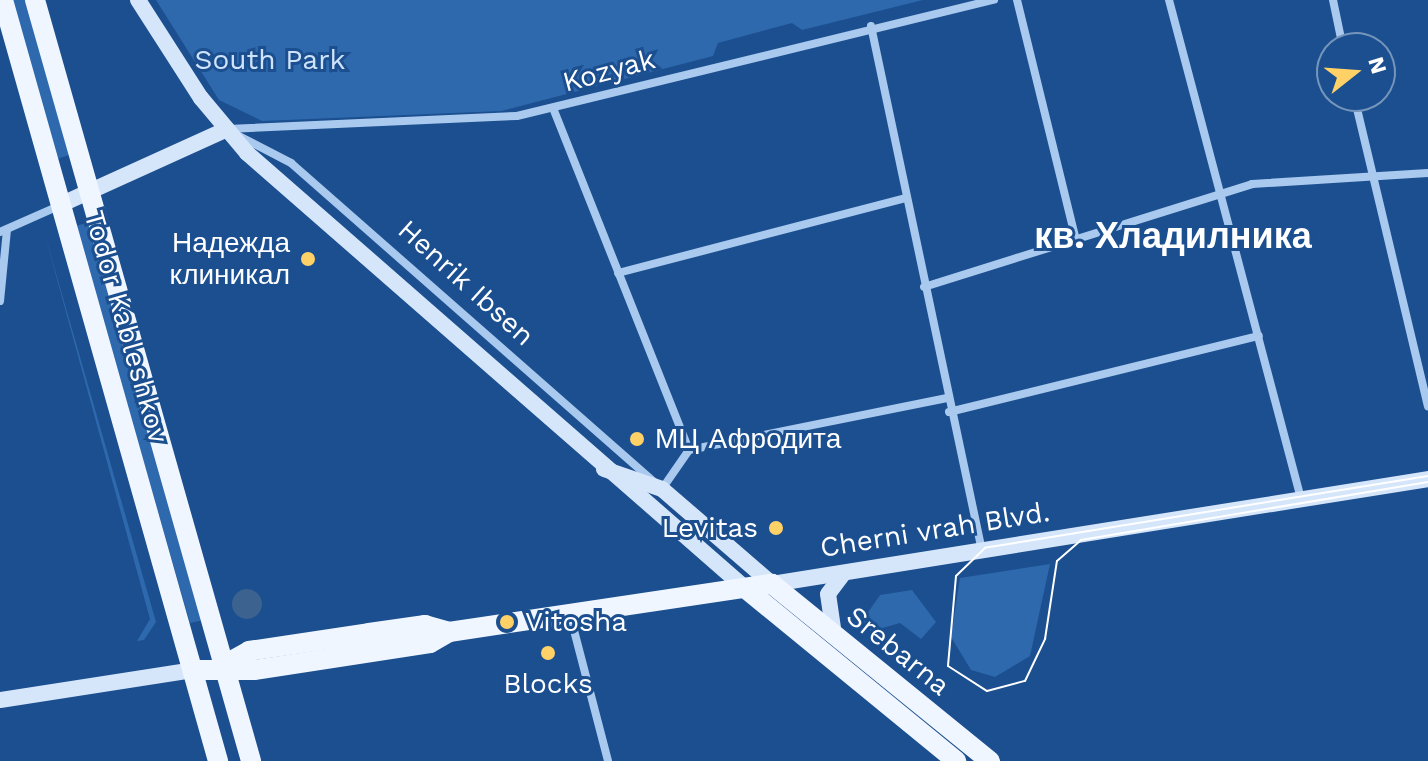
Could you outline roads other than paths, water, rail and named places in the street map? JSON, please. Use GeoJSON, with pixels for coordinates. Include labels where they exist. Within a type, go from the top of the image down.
{"type":"FeatureCollection","features":[{"type":"Feature","properties":{"kind":"main road","name":"Todor Kableshkov"},"geometry":{"type":"LineString","coordinates":[[3,0],[218,761]]}},
{"type":"Feature","properties":{"kind":"main road","name":"Todor Kableshkov"},"geometry":{"type":"LineString","coordinates":[[35,0],[92,192],[251,761]]}},
{"type":"Feature","properties":{"kind":"main road","name":"Henrik Ibsen"},"geometry":{"type":"LineString","coordinates":[[138,0],[227,129],[604,469],[745,588]]}},
{"type":"Feature","properties":{"kind":"main road"},"geometry":{"type":"LineString","coordinates":[[62,204],[227,129]]}},
{"type":"Feature","properties":{"kind":"main road","name":"Henrik Ibsen"},"geometry":{"type":"LineString","coordinates":[[604,469],[662,489],[772,584]]}},
{"type":"Feature","properties":{"kind":"main road","name":"Cherni vrah Blvd."},"geometry":{"type":"LineString","coordinates":[[0,700],[224,665],[269,668],[430,643],[449,632],[982,552],[1428,479]]}},
{"type":"Feature","properties":{"kind":"main road"},"geometry":{"type":"LineString","coordinates":[[834,635],[828,594],[844,573]]}},
{"type":"Feature","properties":{"kind":"main road","name":"Srebarna"},"geometry":{"type":"LineString","coordinates":[[772,584],[990,761]]}},
{"type":"Feature","properties":{"kind":"main road","name":"Srebarna"},"geometry":{"type":"LineString","coordinates":[[745,588],[956,761]]}},
{"type":"Feature","properties":{"kind":"street","name":"Kozyak"},"geometry":{"type":"LineString","coordinates":[[227,129],[420,125],[553,108],[871,26],[994,0]]}},
{"type":"Feature","properties":{"kind":"street"},"geometry":{"type":"LineString","coordinates":[[1017,0],[1076,240]]}},
{"type":"Feature","properties":{"kind":"street"},"geometry":{"type":"LineString","coordinates":[[1169,0],[1301,500]]}},
{"type":"Feature","properties":{"kind":"street"},"geometry":{"type":"LineString","coordinates":[[1333,0],[1340,32]]}},
{"type":"Feature","properties":{"kind":"street"},"geometry":{"type":"LineString","coordinates":[[871,26],[946,398],[982,552]]}},
{"type":"Feature","properties":{"kind":"street"},"geometry":{"type":"LineString","coordinates":[[553,108],[689,450]]}},
{"type":"Feature","properties":{"kind":"street"},"geometry":{"type":"LineString","coordinates":[[1358,112],[1428,406]]}},
{"type":"Feature","properties":{"kind":"street","name":"Henrik Ibsen"},"geometry":{"type":"LineString","coordinates":[[227,129],[291,163],[662,489]]}},
{"type":"Feature","properties":{"kind":"street"},"geometry":{"type":"LineString","coordinates":[[924,287],[1252,184],[1428,173]]}},
{"type":"Feature","properties":{"kind":"street"},"geometry":{"type":"LineString","coordinates":[[618,273],[905,198]]}},
{"type":"Feature","properties":{"kind":"street"},"geometry":{"type":"LineString","coordinates":[[0,301],[4,230],[62,204]]}},
{"type":"Feature","properties":{"kind":"street"},"geometry":{"type":"LineString","coordinates":[[949,412],[1259,336]]}},
{"type":"Feature","properties":{"kind":"street"},"geometry":{"type":"LineString","coordinates":[[662,489],[689,450],[946,398]]}},
{"type":"Feature","properties":{"kind":"street"},"geometry":{"type":"LineString","coordinates":[[570,614],[608,761]]}},
{"type":"Feature","properties":{"kind":"tram line"},"geometry":{"type":"LineString","coordinates":[[1428,476],[985,548],[956,576],[948,666],[987,691],[1025,681],[1045,639],[1057,561],[1081,540],[1428,482]]}},
{"type":"Feature","properties":{"kind":"place","name":"Надежда клиникал"},"geometry":{"type":"Point","coordinates":[308,259]}},
{"type":"Feature","properties":{"kind":"place","name":"МЦ Афродита"},"geometry":{"type":"Point","coordinates":[637,439]}},
{"type":"Feature","properties":{"kind":"place","name":"Levitas"},"geometry":{"type":"Point","coordinates":[776,528]}},
{"type":"Feature","properties":{"kind":"place","name":"Vitosha"},"geometry":{"type":"Point","coordinates":[507,622]}},
{"type":"Feature","properties":{"kind":"place","name":"Blocks"},"geometry":{"type":"Point","coordinates":[548,653]}},
{"type":"Feature","properties":{"kind":"district","name":"кв. Хладилника"},"geometry":{"type":"Point","coordinates":[1173,237]}},
{"type":"Feature","properties":{"kind":"park label","name":"South Park"},"geometry":{"type":"Point","coordinates":[270,60]}}]}
